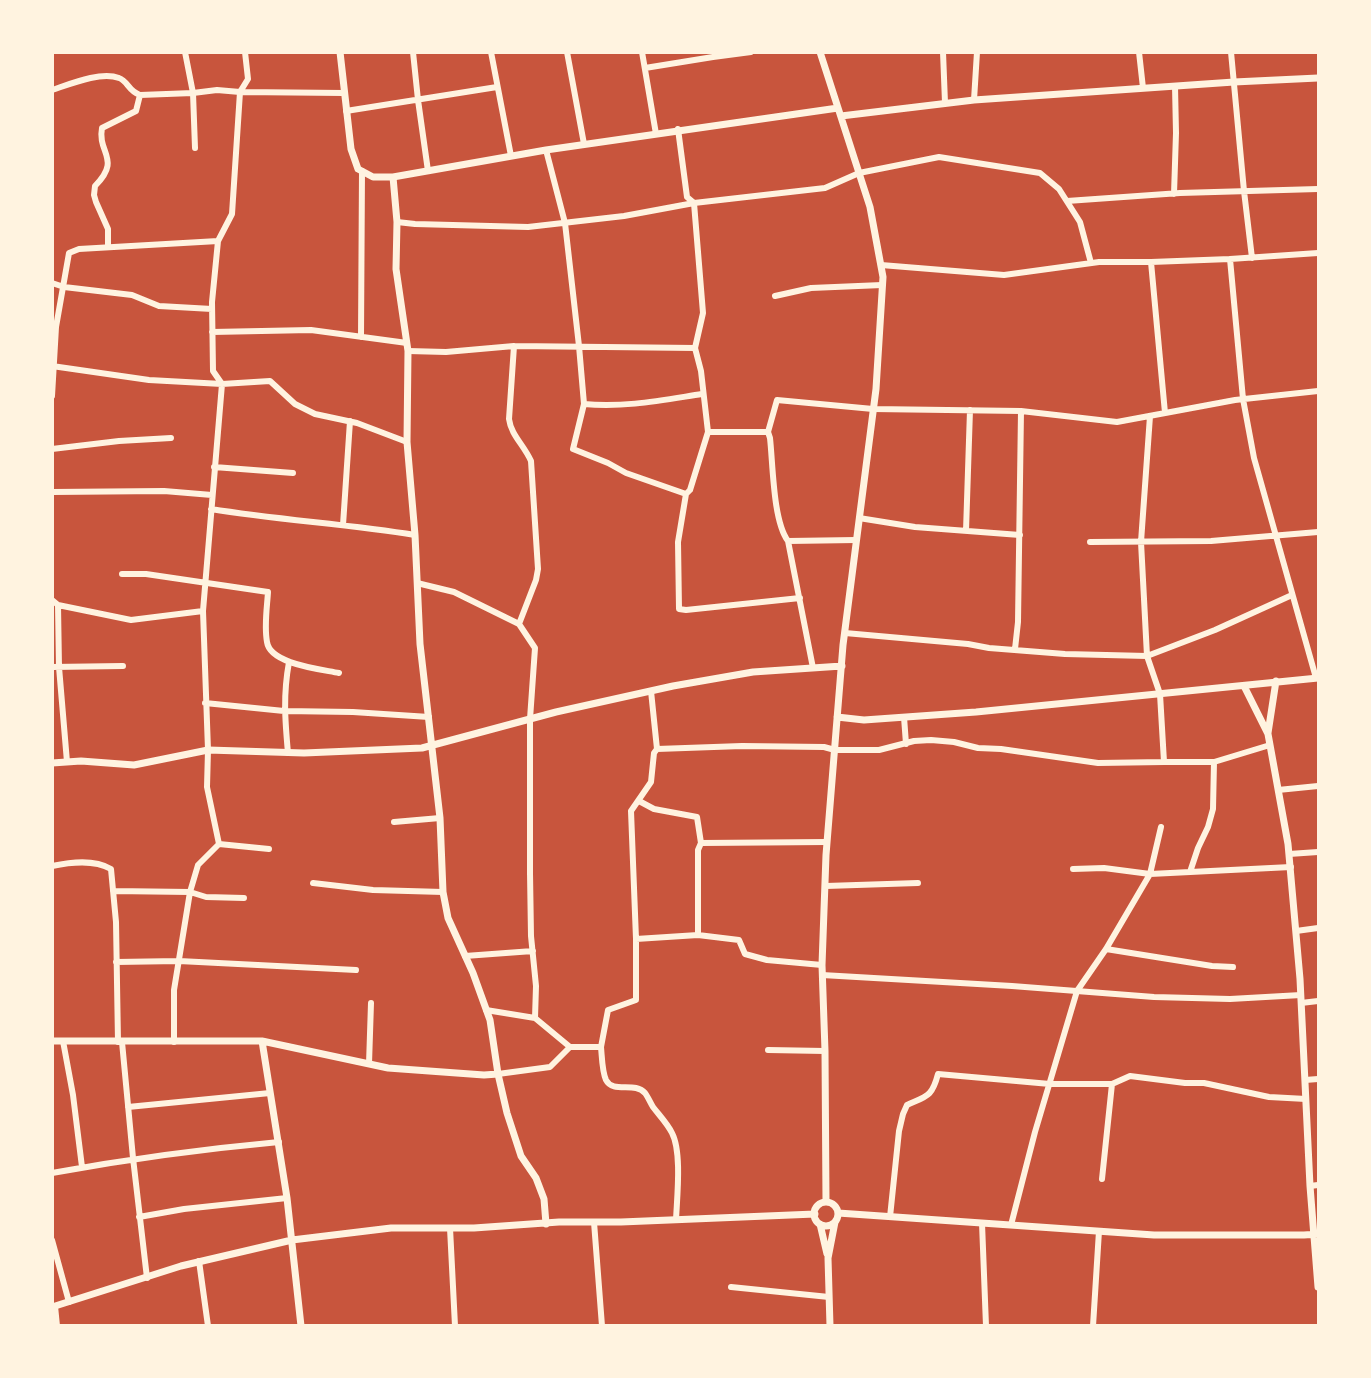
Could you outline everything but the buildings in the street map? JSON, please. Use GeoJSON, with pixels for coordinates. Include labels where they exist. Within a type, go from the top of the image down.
{"type":"FeatureCollection","features":[{"type":"Feature","properties":{"kind":"street"},"geometry":{"type":"LineString","coordinates":[[185,52],[193,93],[195,148]]}},
{"type":"Feature","properties":{"kind":"street"},"geometry":{"type":"LineString","coordinates":[[219,844],[207,786],[203,611],[222,384],[213,371],[212,309],[218,241],[232,214],[240,92],[248,79],[245,52]]}},
{"type":"Feature","properties":{"kind":"street"},"geometry":{"type":"LineString","coordinates":[[340,52],[351,149],[358,169],[373,177],[393,177],[678,130],[840,112],[974,100],[1318,78]]}},
{"type":"Feature","properties":{"kind":"street"},"geometry":{"type":"LineString","coordinates":[[413,52],[428,171]]}},
{"type":"Feature","properties":{"kind":"street"},"geometry":{"type":"LineString","coordinates":[[491,52],[511,156]]}},
{"type":"Feature","properties":{"kind":"street"},"geometry":{"type":"LineString","coordinates":[[567,52],[584,144]]}},
{"type":"Feature","properties":{"kind":"street"},"geometry":{"type":"LineString","coordinates":[[642,52],[656,134]]}},
{"type":"Feature","properties":{"kind":"street"},"geometry":{"type":"LineString","coordinates":[[645,68],[722,54],[751,52]]}},
{"type":"Feature","properties":{"kind":"street"},"geometry":{"type":"LineString","coordinates":[[820,52],[870,207],[883,285],[873,409],[845,633],[827,842],[821,965],[825,1051],[826,1202]]}},
{"type":"Feature","properties":{"kind":"street"},"geometry":{"type":"LineString","coordinates":[[943,52],[945,103]]}},
{"type":"Feature","properties":{"kind":"street"},"geometry":{"type":"LineString","coordinates":[[974,100],[977,52]]}},
{"type":"Feature","properties":{"kind":"street"},"geometry":{"type":"LineString","coordinates":[[1139,52],[1143,88]]}},
{"type":"Feature","properties":{"kind":"street"},"geometry":{"type":"LineString","coordinates":[[1231,52],[1252,258]]}},
{"type":"Feature","properties":{"kind":"street"},"geometry":{"type":"LineString","coordinates":[[52,90],[91,78],[115,77],[122,79],[132,93],[140,95],[217,90],[344,93]]}},
{"type":"Feature","properties":{"kind":"street"},"geometry":{"type":"LineString","coordinates":[[1174,194],[1175,86]]}},
{"type":"Feature","properties":{"kind":"street"},"geometry":{"type":"LineString","coordinates":[[346,111],[497,87]]}},
{"type":"Feature","properties":{"kind":"street"},"geometry":{"type":"LineString","coordinates":[[108,247],[108,229],[94,195],[95,186],[104,177],[107,169],[108,155],[101,135],[103,128],[111,122],[136,111],[140,95]]}},
{"type":"Feature","properties":{"kind":"street"},"geometry":{"type":"LineString","coordinates":[[678,130],[687,197],[694,204],[703,313],[695,348],[701,371],[708,432],[690,490],[686,494],[678,542],[679,609],[800,598]]}},
{"type":"Feature","properties":{"kind":"street"},"geometry":{"type":"LineString","coordinates":[[546,150],[565,223],[579,346],[584,404],[573,449],[626,473],[686,494]]}},
{"type":"Feature","properties":{"kind":"street"},"geometry":{"type":"LineString","coordinates":[[397,222],[528,227],[624,216],[694,204],[825,188],[859,173],[939,157],[1040,173],[1059,189],[1080,222],[1091,263]]}},
{"type":"Feature","properties":{"kind":"street"},"geometry":{"type":"LineString","coordinates":[[361,337],[362,171]]}},
{"type":"Feature","properties":{"kind":"street"},"geometry":{"type":"LineString","coordinates":[[393,177],[397,222],[396,268],[408,347],[407,442],[420,645],[440,818],[443,892],[447,918],[490,1020],[507,1112],[521,1156],[536,1178],[544,1199],[546,1224]]}},
{"type":"Feature","properties":{"kind":"street"},"geometry":{"type":"LineString","coordinates":[[1067,201],[1318,189]]}},
{"type":"Feature","properties":{"kind":"street"},"geometry":{"type":"LineString","coordinates":[[52,396],[57,327],[69,253],[79,249],[218,241]]}},
{"type":"Feature","properties":{"kind":"street"},"geometry":{"type":"LineString","coordinates":[[881,265],[1004,275],[1091,263],[1230,259],[1318,253]]}},
{"type":"Feature","properties":{"kind":"street"},"geometry":{"type":"LineString","coordinates":[[837,717],[864,720],[976,712],[1317,678],[1254,457],[1243,399],[1230,259]]}},
{"type":"Feature","properties":{"kind":"street"},"geometry":{"type":"LineString","coordinates":[[1151,262],[1165,413]]}},
{"type":"Feature","properties":{"kind":"street"},"geometry":{"type":"LineString","coordinates":[[52,283],[64,287],[132,295],[159,306],[212,309]]}},
{"type":"Feature","properties":{"kind":"street"},"geometry":{"type":"LineString","coordinates":[[775,296],[811,288],[883,285]]}},
{"type":"Feature","properties":{"kind":"street"},"geometry":{"type":"LineString","coordinates":[[212,332],[311,330],[446,352],[514,346],[695,348]]}},
{"type":"Feature","properties":{"kind":"street"},"geometry":{"type":"LineString","coordinates":[[514,346],[509,419],[510,427],[526,448],[531,461],[538,569],[519,624]]}},
{"type":"Feature","properties":{"kind":"street"},"geometry":{"type":"LineString","coordinates":[[53,366],[149,380],[222,384],[270,381],[295,404],[315,414],[349,421],[407,442]]}},
{"type":"Feature","properties":{"kind":"street"},"geometry":{"type":"LineString","coordinates":[[813,668],[788,541],[778,518],[768,432],[777,400],[873,409],[1021,411],[1117,422],[1243,399],[1318,391]]}},
{"type":"Feature","properties":{"kind":"street"},"geometry":{"type":"LineString","coordinates":[[584,404],[640,404],[702,394]]}},
{"type":"Feature","properties":{"kind":"street"},"geometry":{"type":"LineString","coordinates":[[966,531],[970,410]]}},
{"type":"Feature","properties":{"kind":"street"},"geometry":{"type":"LineString","coordinates":[[1015,649],[1018,622],[1021,411]]}},
{"type":"Feature","properties":{"kind":"street"},"geometry":{"type":"LineString","coordinates":[[1150,416],[1141,542],[1147,656],[1160,694],[1164,762]]}},
{"type":"Feature","properties":{"kind":"street"},"geometry":{"type":"LineString","coordinates":[[342,525],[349,421]]}},
{"type":"Feature","properties":{"kind":"street"},"geometry":{"type":"LineString","coordinates":[[708,432],[768,432]]}},
{"type":"Feature","properties":{"kind":"street"},"geometry":{"type":"LineString","coordinates":[[52,449],[119,440],[171,438]]}},
{"type":"Feature","properties":{"kind":"street"},"geometry":{"type":"LineString","coordinates":[[214,467],[293,473]]}},
{"type":"Feature","properties":{"kind":"street"},"geometry":{"type":"LineString","coordinates":[[52,492],[164,491],[212,495]]}},
{"type":"Feature","properties":{"kind":"street"},"geometry":{"type":"LineString","coordinates":[[211,509],[415,535]]}},
{"type":"Feature","properties":{"kind":"street"},"geometry":{"type":"LineString","coordinates":[[859,518],[915,527],[1020,535]]}},
{"type":"Feature","properties":{"kind":"street"},"geometry":{"type":"LineString","coordinates":[[1090,542],[1211,541],[1318,532]]}},
{"type":"Feature","properties":{"kind":"street"},"geometry":{"type":"LineString","coordinates":[[788,541],[856,540]]}},
{"type":"Feature","properties":{"kind":"street"},"geometry":{"type":"LineString","coordinates":[[122,574],[268,592],[267,644],[271,652],[285,661],[339,673]]}},
{"type":"Feature","properties":{"kind":"street"},"geometry":{"type":"LineString","coordinates":[[417,583],[454,592],[519,624],[535,648],[530,719],[530,873],[537,986],[535,1018]]}},
{"type":"Feature","properties":{"kind":"street"},"geometry":{"type":"LineString","coordinates":[[845,633],[1065,654],[1147,656],[1215,630],[1293,595]]}},
{"type":"Feature","properties":{"kind":"street"},"geometry":{"type":"LineString","coordinates":[[67,762],[56,667],[55,602],[131,620],[203,611]]}},
{"type":"Feature","properties":{"kind":"street"},"geometry":{"type":"LineString","coordinates":[[288,753],[284,711],[289,662]]}},
{"type":"Feature","properties":{"kind":"street"},"geometry":{"type":"LineString","coordinates":[[56,667],[123,666]]}},
{"type":"Feature","properties":{"kind":"street"},"geometry":{"type":"LineString","coordinates":[[52,763],[81,761],[134,765],[208,750],[288,753],[422,748],[556,712],[651,691],[753,672],[842,666]]}},
{"type":"Feature","properties":{"kind":"street"},"geometry":{"type":"LineString","coordinates":[[1268,734],[1276,681]]}},
{"type":"Feature","properties":{"kind":"street"},"geometry":{"type":"LineString","coordinates":[[1244,686],[1268,734],[1289,855],[1314,1186],[1318,1287]]}},
{"type":"Feature","properties":{"kind":"street"},"geometry":{"type":"LineString","coordinates":[[651,691],[657,749],[654,753],[651,782],[631,811],[636,1000],[608,1010],[601,1047],[608,1083],[615,1087],[639,1088],[673,1133],[678,1158],[677,1220]]}},
{"type":"Feature","properties":{"kind":"street"},"geometry":{"type":"LineString","coordinates":[[205,703],[284,711],[429,717]]}},
{"type":"Feature","properties":{"kind":"street"},"geometry":{"type":"LineString","coordinates":[[904,717],[906,744]]}},
{"type":"Feature","properties":{"kind":"street"},"geometry":{"type":"LineString","coordinates":[[657,749],[796,746],[878,750],[930,740],[1098,763],[1214,762],[1270,745]]}},
{"type":"Feature","properties":{"kind":"street"},"geometry":{"type":"LineString","coordinates":[[1190,872],[1213,809],[1214,762]]}},
{"type":"Feature","properties":{"kind":"street"},"geometry":{"type":"LineString","coordinates":[[1278,790],[1318,786]]}},
{"type":"Feature","properties":{"kind":"street"},"geometry":{"type":"LineString","coordinates":[[639,802],[654,809],[697,817],[701,843],[698,850],[698,935]]}},
{"type":"Feature","properties":{"kind":"street"},"geometry":{"type":"LineString","coordinates":[[394,822],[440,818]]}},
{"type":"Feature","properties":{"kind":"street"},"geometry":{"type":"LineString","coordinates":[[1011,1225],[1035,1132],[1077,991],[1150,874],[1161,827]]}},
{"type":"Feature","properties":{"kind":"street"},"geometry":{"type":"LineString","coordinates":[[701,843],[827,842]]}},
{"type":"Feature","properties":{"kind":"street"},"geometry":{"type":"LineString","coordinates":[[219,844],[269,849]]}},
{"type":"Feature","properties":{"kind":"street"},"geometry":{"type":"LineString","coordinates":[[174,1042],[174,990],[190,892],[198,865],[219,844]]}},
{"type":"Feature","properties":{"kind":"street"},"geometry":{"type":"LineString","coordinates":[[1289,855],[1318,852]]}},
{"type":"Feature","properties":{"kind":"street"},"geometry":{"type":"LineString","coordinates":[[52,866],[79,862],[104,865],[111,869],[116,922],[120,1042],[147,1278]]}},
{"type":"Feature","properties":{"kind":"street"},"geometry":{"type":"LineString","coordinates":[[1073,869],[1104,868],[1150,874],[1290,867]]}},
{"type":"Feature","properties":{"kind":"street"},"geometry":{"type":"LineString","coordinates":[[313,883],[373,890],[443,892]]}},
{"type":"Feature","properties":{"kind":"street"},"geometry":{"type":"LineString","coordinates":[[826,886],[918,883]]}},
{"type":"Feature","properties":{"kind":"street"},"geometry":{"type":"LineString","coordinates":[[113,891],[190,892],[206,897],[244,898]]}},
{"type":"Feature","properties":{"kind":"street"},"geometry":{"type":"LineString","coordinates":[[1296,931],[1318,928]]}},
{"type":"Feature","properties":{"kind":"street"},"geometry":{"type":"LineString","coordinates":[[636,939],[698,935],[739,940],[745,954],[768,960],[821,965]]}},
{"type":"Feature","properties":{"kind":"street"},"geometry":{"type":"LineString","coordinates":[[1105,949],[1233,967]]}},
{"type":"Feature","properties":{"kind":"street"},"geometry":{"type":"LineString","coordinates":[[465,956],[533,951]]}},
{"type":"Feature","properties":{"kind":"street"},"geometry":{"type":"LineString","coordinates":[[116,961],[179,961],[356,970]]}},
{"type":"Feature","properties":{"kind":"street"},"geometry":{"type":"LineString","coordinates":[[821,975],[1012,986],[1154,998],[1318,1001]]}},
{"type":"Feature","properties":{"kind":"street"},"geometry":{"type":"LineString","coordinates":[[369,1064],[372,1003]]}},
{"type":"Feature","properties":{"kind":"street"},"geometry":{"type":"LineString","coordinates":[[486,1010],[535,1018],[570,1047],[601,1047]]}},
{"type":"Feature","properties":{"kind":"street"},"geometry":{"type":"LineString","coordinates":[[52,1041],[262,1041],[388,1068],[484,1075],[550,1067],[570,1047]]}},
{"type":"Feature","properties":{"kind":"street"},"geometry":{"type":"LineString","coordinates":[[63,1041],[82,1167]]}},
{"type":"Feature","properties":{"kind":"street"},"geometry":{"type":"LineString","coordinates":[[262,1041],[287,1198],[301,1325]]}},
{"type":"Feature","properties":{"kind":"street"},"geometry":{"type":"LineString","coordinates":[[768,1050],[825,1051]]}},
{"type":"Feature","properties":{"kind":"street"},"geometry":{"type":"LineString","coordinates":[[890,1217],[902,1114],[907,1105],[929,1096],[938,1074],[1050,1084],[1112,1084],[1130,1076],[1204,1083],[1269,1097],[1306,1099]]}},
{"type":"Feature","properties":{"kind":"street"},"geometry":{"type":"LineString","coordinates":[[1305,1080],[1318,1079]]}},
{"type":"Feature","properties":{"kind":"street"},"geometry":{"type":"LineString","coordinates":[[1102,1179],[1112,1084]]}},
{"type":"Feature","properties":{"kind":"street"},"geometry":{"type":"LineString","coordinates":[[128,1107],[270,1093]]}},
{"type":"Feature","properties":{"kind":"street"},"geometry":{"type":"LineString","coordinates":[[52,1172],[133,1158],[279,1142]]}},
{"type":"Feature","properties":{"kind":"street"},"geometry":{"type":"LineString","coordinates":[[139,1217],[184,1209],[287,1198]]}},
{"type":"Feature","properties":{"kind":"street"},"geometry":{"type":"LineString","coordinates":[[828,1258],[836,1217],[833,1204],[826,1202],[817,1207],[815,1218],[820,1224],[828,1258],[830,1325]]}},
{"type":"Feature","properties":{"kind":"street"},"geometry":{"type":"LineString","coordinates":[[57,1325],[54,1307],[181,1266],[292,1240],[391,1228],[815,1214]]}},
{"type":"Feature","properties":{"kind":"street"},"geometry":{"type":"LineString","coordinates":[[820,1224],[828,1225],[836,1217],[890,1217],[1154,1235],[1317,1234]]}},
{"type":"Feature","properties":{"kind":"street"},"geometry":{"type":"LineString","coordinates":[[594,1222],[601,1325]]}},
{"type":"Feature","properties":{"kind":"street"},"geometry":{"type":"LineString","coordinates":[[982,1223],[986,1325]]}},
{"type":"Feature","properties":{"kind":"street"},"geometry":{"type":"LineString","coordinates":[[450,1228],[454,1325]]}},
{"type":"Feature","properties":{"kind":"street"},"geometry":{"type":"LineString","coordinates":[[1093,1325],[1099,1231]]}},
{"type":"Feature","properties":{"kind":"street"},"geometry":{"type":"LineString","coordinates":[[52,1240],[69,1302]]}},
{"type":"Feature","properties":{"kind":"street"},"geometry":{"type":"LineString","coordinates":[[199,1261],[208,1325]]}},
{"type":"Feature","properties":{"kind":"street"},"geometry":{"type":"LineString","coordinates":[[731,1287],[829,1297]]}}]}
